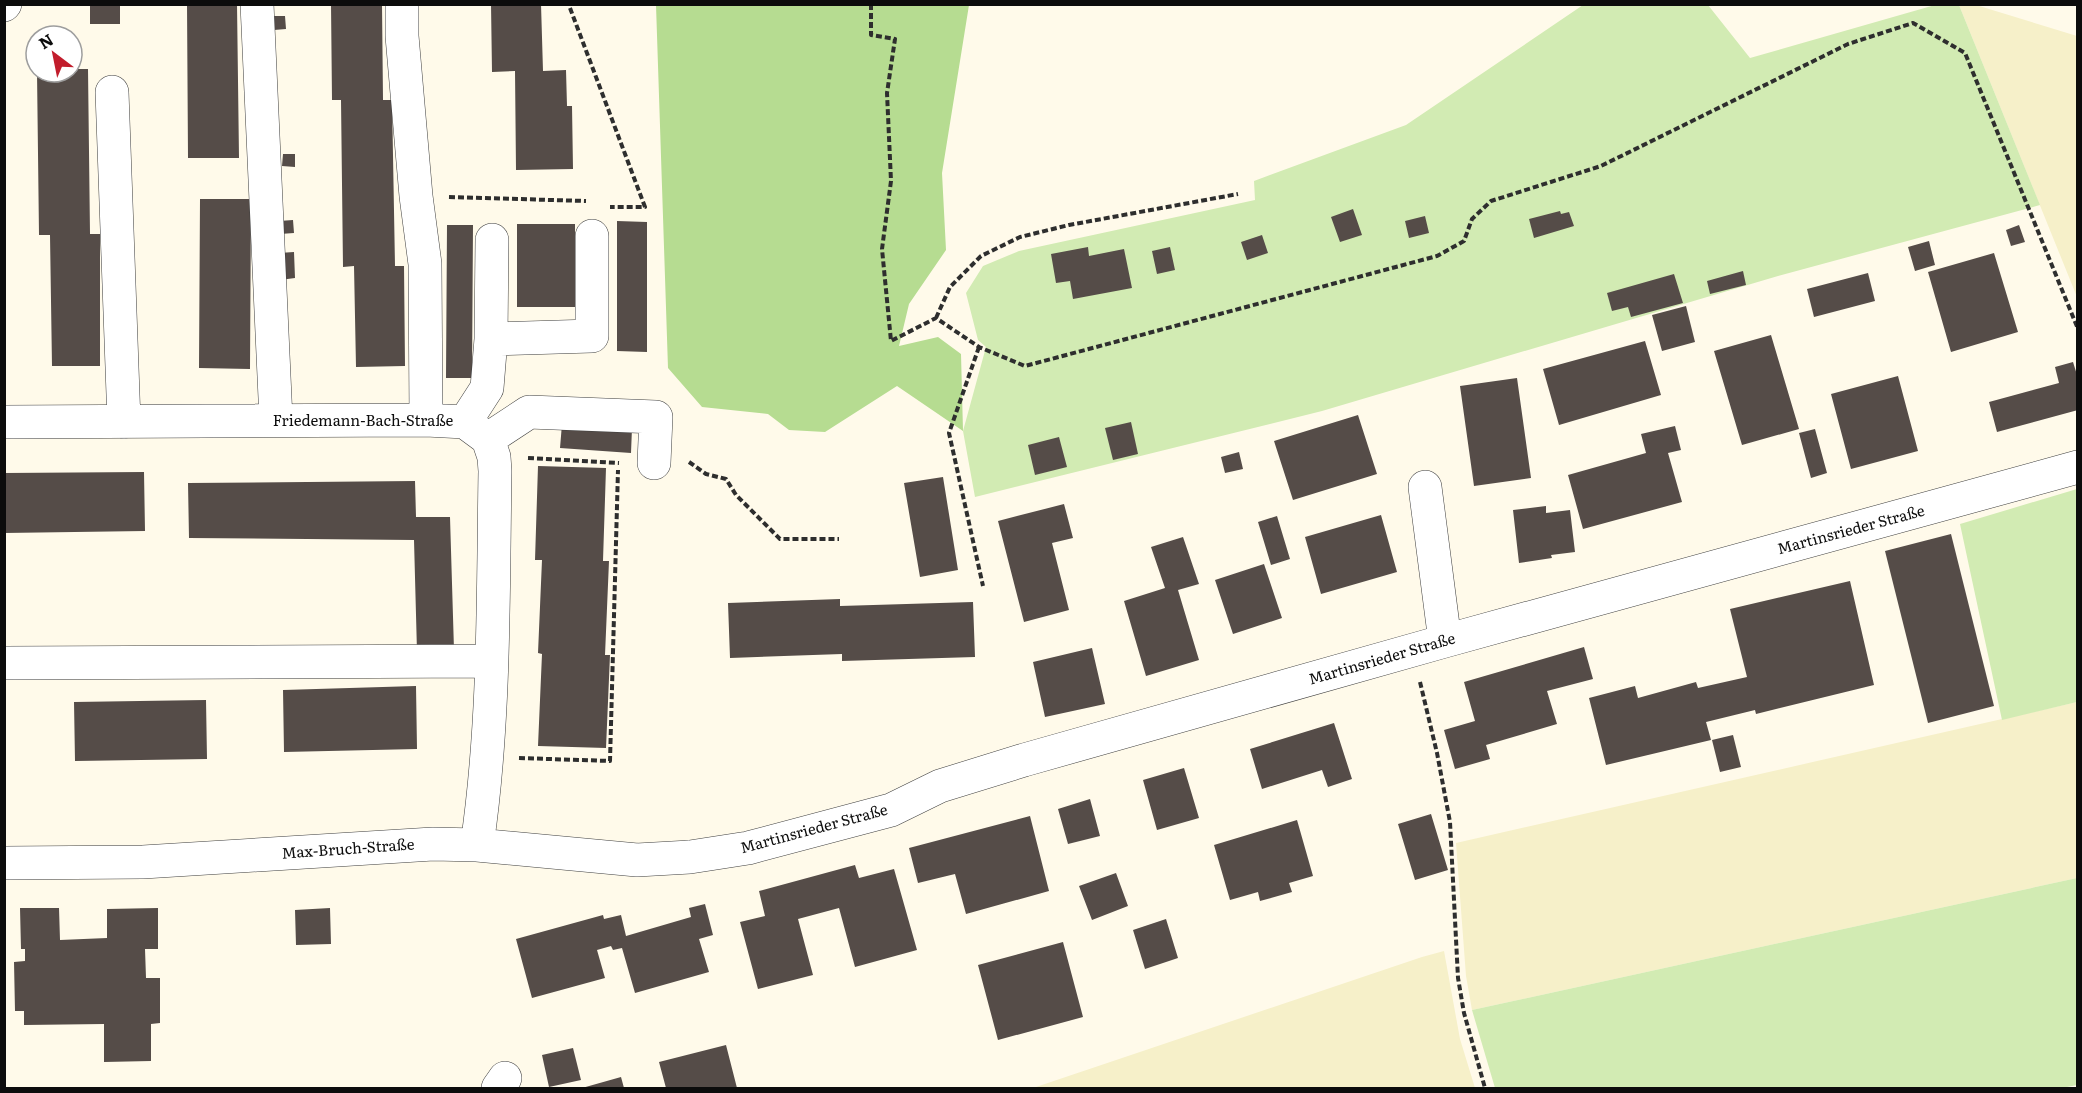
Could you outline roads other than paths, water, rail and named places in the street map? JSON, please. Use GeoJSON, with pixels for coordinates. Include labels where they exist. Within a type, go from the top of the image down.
{"type":"FeatureCollection","features":[{"type":"Feature","properties":{"kind":"street"},"geometry":{"type":"LineString","coordinates":[[257,4],[276,420]]}},
{"type":"Feature","properties":{"kind":"street"},"geometry":{"type":"LineString","coordinates":[[402,4],[402,36],[424,264],[426,420]]}},
{"type":"Feature","properties":{"kind":"street"},"geometry":{"type":"LineString","coordinates":[[112,92],[124,422]]}},
{"type":"Feature","properties":{"kind":"street"},"geometry":{"type":"LineString","coordinates":[[491,339],[592,336],[598,221]]}},
{"type":"Feature","properties":{"kind":"street"},"geometry":{"type":"LineString","coordinates":[[477,845],[485,792],[491,661],[495,471],[482,439],[491,339],[492,240]]}},
{"type":"Feature","properties":{"kind":"street"},"geometry":{"type":"LineString","coordinates":[[482,439],[529,412],[656,417],[654,450]]}},
{"type":"Feature","properties":{"kind":"street","name":"Friedemann-Bach-Straße"},"geometry":{"type":"LineString","coordinates":[[4,422],[426,420],[482,439]]}},
{"type":"Feature","properties":{"kind":"street","name":"Martinsrieder Straße"},"geometry":{"type":"LineString","coordinates":[[690,857],[748,848],[891,810],[940,786],[1014,763],[1445,641],[2078,467]]}},
{"type":"Feature","properties":{"kind":"street"},"geometry":{"type":"LineString","coordinates":[[1425,486],[1445,641]]}},
{"type":"Feature","properties":{"kind":"street"},"geometry":{"type":"LineString","coordinates":[[4,663],[491,661]]}},
{"type":"Feature","properties":{"kind":"street","name":"Max-Bruch-Straße"},"geometry":{"type":"LineString","coordinates":[[4,863],[143,862],[433,844],[477,845],[637,860],[690,857]]}}]}
